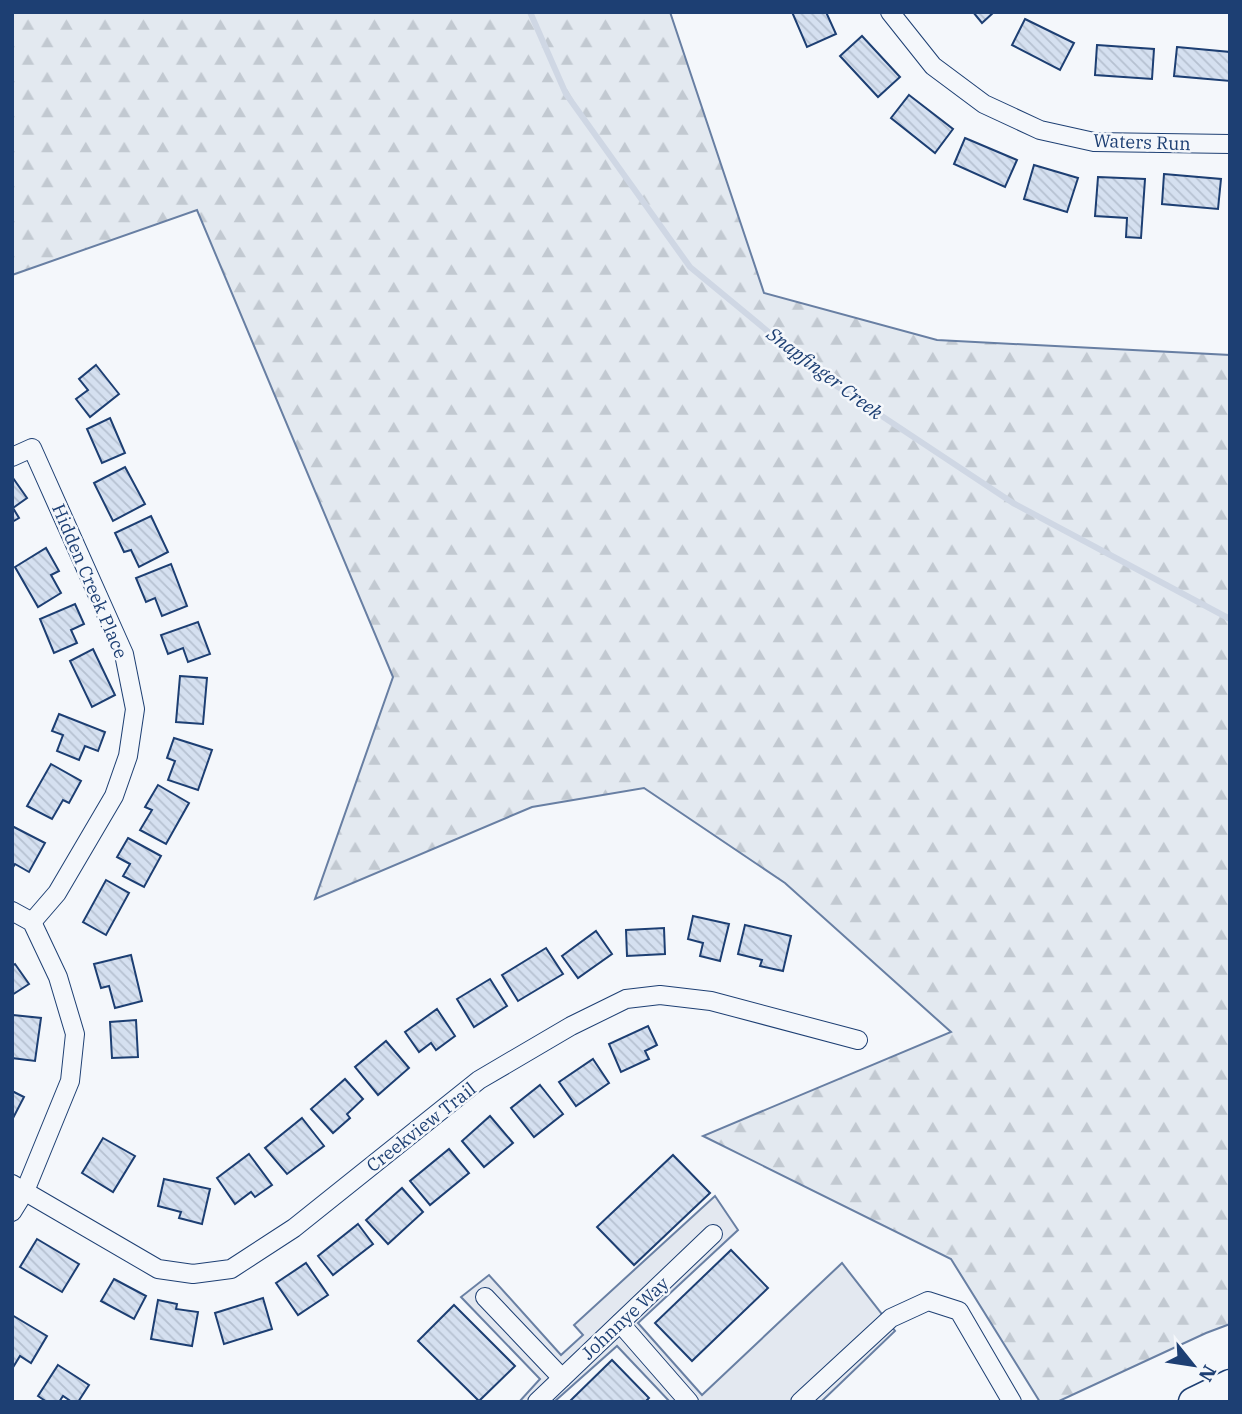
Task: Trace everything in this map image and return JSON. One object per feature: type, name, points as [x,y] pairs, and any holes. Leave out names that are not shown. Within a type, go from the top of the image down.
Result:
[{"type":"main road","points":[[1193,1402],[1230,1384]]},
{"type":"street","name":"Waters Run","points":[[890,12],[933,66],[984,104],[1040,130],[1094,142],[1230,144]]},
{"type":"street","name":"Hidden Creek Place","points":[[12,457],[32,448],[124,654],[135,709],[128,756],[114,796],[57,893],[32,922]]},
{"type":"street","points":[[12,911],[32,922],[58,977],[75,1034],[70,1081],[19,1187],[12,1212]]},
{"type":"street","name":"Creekview Trail","points":[[19,1187],[158,1269],[192,1274],[231,1269],[294,1228],[480,1080],[571,1026],[626,999],[660,995],[711,1001],[858,1040]]},
{"type":"street","name":"Johnnye Way","points":[[537,1402],[713,1234]]},
{"type":"street","points":[[485,1297],[562,1378]]},
{"type":"street","points":[[800,1402],[891,1318],[928,1301],[959,1311],[1012,1402]]},
{"type":"street","points":[[620,1323],[689,1402]]},
{"type":"green space","points":[[12,12],[670,12],[764,293],[937,340],[1230,355],[1230,1324],[1057,1402],[1040,1402],[951,1259],[703,1136],[951,1032],[785,883],[644,788],[532,807],[315,899],[393,677],[197,210],[12,275]]},
{"type":"shaded area","points":[[715,1196],[738,1230],[638,1323],[702,1395],[842,1263],[895,1331],[821,1402],[670,1402],[617,1346],[554,1402],[519,1402],[540,1379],[461,1297],[489,1275],[561,1355],[583,1335],[574,1325]]},
{"type":"building","points":[[792,12],[826,12],[836,34],[807,47]]},
{"type":"building","points":[[973,12],[994,12],[982,23]]},
{"type":"building","points":[[1025,19],[1074,43],[1060,70],[1012,45]]},
{"type":"building","points":[[862,36],[900,77],[878,97],[840,56]]},
{"type":"building","points":[[1097,45],[1154,49],[1152,79],[1095,75]]},
{"type":"building","points":[[1177,47],[1230,52],[1230,81],[1174,76]]},
{"type":"building","points":[[909,95],[953,129],[935,153],[891,118]]},
{"type":"building","points":[[965,138],[1017,160],[1005,187],[954,164]]},
{"type":"building","points":[[1034,165],[1078,178],[1067,212],[1024,199]]},
{"type":"building","points":[[1164,174],[1221,179],[1218,209],[1162,204]]},
{"type":"building","points":[[1098,177],[1145,179],[1141,238],[1126,237],[1127,218],[1095,216]]},
{"type":"building","points":[[96,365],[119,394],[90,417],[76,399],[88,390],[79,379]]},
{"type":"building","points":[[110,418],[125,453],[102,463],[87,429]]},
{"type":"building","points":[[125,467],[145,504],[113,521],[94,483]]},
{"type":"building","points":[[12,479],[27,498],[13,508],[19,518],[12,522]]},
{"type":"building","points":[[151,516],[168,552],[139,567],[131,550],[124,552],[115,533]]},
{"type":"building","points":[[46,548],[59,571],[51,575],[61,593],[38,607],[15,567]]},
{"type":"building","points":[[171,564],[187,606],[162,616],[155,598],[146,602],[136,578]]},
{"type":"building","points":[[75,604],[84,624],[71,630],[77,643],[54,653],[40,619]]},
{"type":"building","points":[[198,622],[210,654],[188,662],[183,648],[168,654],[161,635]]},
{"type":"building","points":[[93,649],[115,695],[92,707],[70,661]]},
{"type":"building","points":[[180,676],[207,678],[203,724],[176,722]]},
{"type":"building","points":[[59,714],[105,732],[98,751],[85,746],[79,760],[57,751],[63,735],[52,731]]},
{"type":"building","points":[[174,738],[212,750],[198,790],[168,780],[175,761],[167,758]]},
{"type":"building","points":[[51,764],[81,781],[69,803],[63,800],[52,819],[27,806]]},
{"type":"building","points":[[158,785],[189,803],[166,844],[140,830],[152,810],[145,807]]},
{"type":"building","points":[[12,826],[45,843],[29,872],[15,864],[12,869]]},
{"type":"building","points":[[128,838],[161,856],[144,887],[123,876],[130,864],[117,857]]},
{"type":"building","points":[[106,880],[129,893],[106,935],[83,922]]},
{"type":"building","points":[[693,916],[729,924],[720,961],[700,956],[703,943],[688,939]]},
{"type":"building","points":[[745,925],[791,936],[783,971],[760,966],[762,960],[738,954]]},
{"type":"building","points":[[664,928],[665,954],[627,956],[626,930]]},
{"type":"building","points":[[596,931],[612,954],[578,978],[562,956]]},
{"type":"building","points":[[546,948],[563,974],[518,1001],[502,975]]},
{"type":"building","points":[[131,955],[142,1001],[115,1008],[109,986],[101,988],[94,964]]},
{"type":"building","points":[[15,964],[29,984],[12,995],[12,966]]},
{"type":"building","points":[[490,979],[507,1006],[474,1027],[457,999]]},
{"type":"building","points":[[437,1009],[455,1036],[436,1050],[431,1043],[419,1052],[405,1032]]},
{"type":"building","points":[[13,1015],[41,1018],[35,1061],[12,1058]]},
{"type":"building","points":[[136,1020],[138,1057],[112,1058],[110,1022]]},
{"type":"building","points":[[648,1026],[657,1045],[645,1051],[649,1059],[621,1072],[609,1044]]},
{"type":"building","points":[[386,1041],[409,1068],[378,1095],[355,1067]]},
{"type":"building","points":[[593,1059],[609,1083],[576,1106],[559,1082]]},
{"type":"building","points":[[345,1079],[363,1099],[347,1114],[350,1118],[333,1133],[311,1109]]},
{"type":"building","points":[[540,1085],[563,1114],[534,1137],[511,1108]]},
{"type":"building","points":[[12,1091],[24,1097],[12,1120]]},
{"type":"building","points":[[490,1116],[513,1143],[484,1167],[462,1141]]},
{"type":"building","points":[[302,1118],[324,1146],[287,1174],[265,1148]]},
{"type":"building","points":[[103,1138],[135,1156],[113,1192],[82,1173]]},
{"type":"building","points":[[449,1149],[469,1173],[430,1205],[410,1181]]},
{"type":"building","points":[[249,1154],[272,1185],[255,1197],[251,1192],[235,1204],[217,1178]]},
{"type":"building","points":[[673,1155],[710,1193],[634,1265],[597,1227]]},
{"type":"building","points":[[164,1179],[210,1189],[202,1224],[179,1218],[181,1212],[158,1206]]},
{"type":"building","points":[[402,1188],[423,1212],[388,1244],[366,1220]]},
{"type":"building","points":[[358,1224],[373,1244],[333,1275],[318,1256]]},
{"type":"building","points":[[37,1239],[79,1264],[62,1292],[20,1267]]},
{"type":"building","points":[[731,1250],[768,1288],[692,1361],[655,1323]]},
{"type":"building","points":[[306,1263],[328,1295],[298,1315],[276,1283]]},
{"type":"building","points":[[114,1279],[146,1296],[134,1319],[101,1301]]},
{"type":"building","points":[[263,1298],[272,1329],[224,1344],[215,1313]]},
{"type":"building","points":[[158,1300],[177,1304],[176,1309],[198,1312],[192,1346],[151,1339]]},
{"type":"building","points":[[454,1305],[515,1366],[479,1401],[418,1341]]},
{"type":"building","points":[[12,1315],[47,1336],[31,1363],[20,1356],[12,1369]]},
{"type":"building","points":[[612,1360],[649,1398],[645,1402],[569,1402]]},
{"type":"building","points":[[58,1365],[89,1385],[78,1402],[72,1402],[63,1396],[59,1402],[47,1402],[38,1396]]},
{"type":"waterway","name":"Snapfinger Creek","points":[[530,12],[566,94],[690,267],[823,377],[1013,503],[1230,619]]}]
